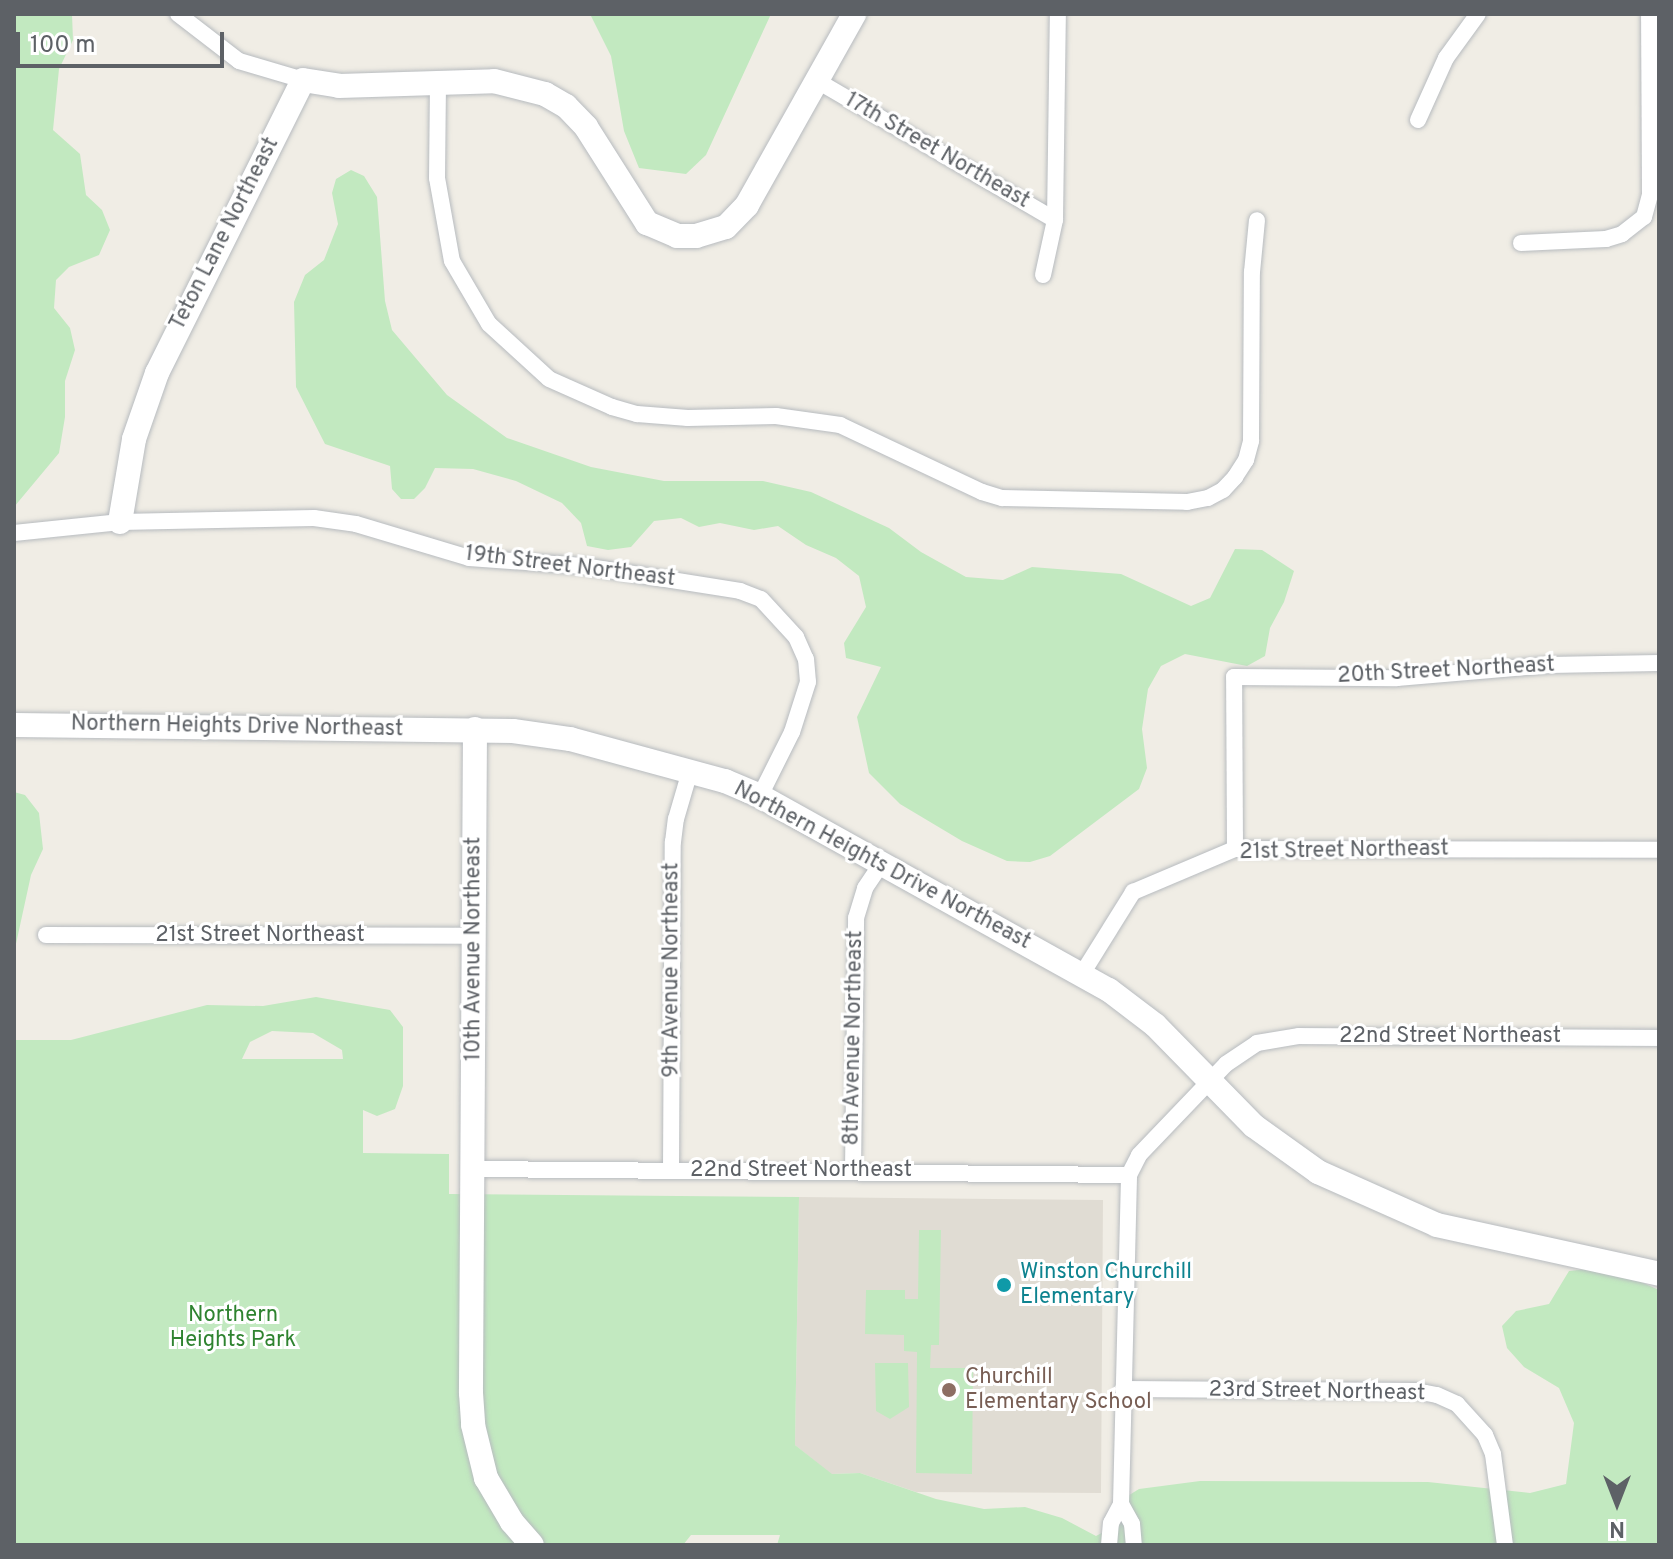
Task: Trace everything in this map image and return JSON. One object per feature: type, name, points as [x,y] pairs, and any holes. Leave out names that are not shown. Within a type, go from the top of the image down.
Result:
[{"type":"street","points":[[178,14],[239,61],[303,80],[339,86],[494,81],[521,86],[566,106],[601,147],[647,223],[677,236],[715,233],[738,218],[819,82],[854,14]]},
{"type":"street","points":[[1043,275],[1055,220],[1058,14]]},
{"type":"street","points":[[1418,120],[1446,58],[1478,14]]},
{"type":"street","points":[[1521,243],[1590,242],[1622,234],[1635,226],[1649,207],[1654,133],[1649,14]]},
{"type":"street","name":"Teton Lane Northeast","points":[[120,522],[130,454],[157,373],[303,80]]},
{"type":"street","name":"17th Street Northeast","points":[[819,82],[1055,220]]},
{"type":"street","points":[[438,83],[437,178],[440,210],[452,261],[489,324],[549,379],[612,407],[637,414],[688,418],[776,416],[840,425],[982,492],[1002,498],[1187,502],[1208,498],[1229,483],[1246,460],[1251,441],[1252,272],[1257,220]]},
{"type":"street","name":"19th Street Northeast","points":[[14,533],[120,522],[314,518],[356,524],[469,558],[583,566],[702,583],[761,599],[796,637],[806,659],[808,682],[792,732],[760,796]]},
{"type":"street","name":"20th Street Northeast","points":[[1235,849],[1234,677],[1397,678],[1549,665],[1659,663]]},
{"type":"street","name":"Northern Heights Drive Northeast","points":[[14,725],[475,729],[570,739],[690,771],[760,796],[1082,974],[1138,1010],[1285,1151],[1344,1185],[1400,1211],[1486,1238],[1659,1274]]},
{"type":"street","name":"10th Avenue Northeast","points":[[475,729],[473,1425],[486,1478],[497,1500],[532,1545]]},
{"type":"street","name":"9th Avenue Northeast","points":[[671,1170],[673,842],[676,819],[690,771]]},
{"type":"street","name":"21st Street Northeast","points":[[1082,974],[1133,892],[1235,849],[1659,850]]},
{"type":"street","name":"8th Avenue Northeast","points":[[853,1171],[856,918],[865,888],[881,864]]},
{"type":"street","name":"21st Street Northeast","points":[[46,935],[474,936]]},
{"type":"street","name":"22nd Street Northeast","points":[[472,1169],[1129,1175],[1139,1155],[1209,1081],[1241,1051],[1257,1043],[1299,1036],[1659,1038]]},
{"type":"street","points":[[1109,1545],[1111,1523],[1121,1504],[1129,1175]]},
{"type":"street","name":"23rd Street Northeast","points":[[1123,1389],[1416,1391],[1437,1395],[1457,1404],[1485,1435],[1493,1454],[1505,1545]]},
{"type":"street","points":[[1121,1504],[1132,1524],[1134,1545]]},
{"type":"shaded area","name":"Churchill Elementary School","points":[[799,1197],[1103,1200],[1101,1493],[916,1492],[860,1473],[831,1474],[795,1445]]},
{"type":"green space","points":[[14,14],[72,14],[73,40],[59,69],[53,130],[80,154],[86,195],[102,210],[110,230],[99,255],[69,267],[56,280],[54,308],[70,328],[75,350],[65,381],[65,417],[59,453],[14,507]]},
{"type":"green space","points":[[590,14],[771,14],[706,155],[686,174],[639,168],[624,131],[611,56]]},
{"type":"green space","points":[[351,170],[364,176],[377,197],[385,301],[392,330],[447,395],[507,438],[591,467],[664,481],[763,481],[811,492],[889,528],[921,552],[966,577],[1003,580],[1032,567],[1121,574],[1191,606],[1210,598],[1235,549],[1262,550],[1294,571],[1284,602],[1270,628],[1265,656],[1247,666],[1185,654],[1161,666],[1148,689],[1142,729],[1147,768],[1139,789],[1050,856],[1030,862],[1007,861],[962,841],[900,804],[869,773],[857,717],[881,667],[846,658],[844,643],[866,607],[859,576],[836,558],[806,545],[778,526],[754,530],[720,523],[699,527],[681,518],[654,521],[631,547],[608,550],[587,546],[581,523],[562,503],[516,481],[473,469],[435,468],[425,488],[414,499],[401,499],[392,489],[390,466],[325,444],[296,387],[294,302],[305,275],[324,260],[338,224],[332,193],[336,179]]},
{"type":"green space","points":[[14,792],[25,795],[39,813],[43,849],[31,875],[14,953]]},
{"type":"green space","name":"Northern Heights Park","points":[[316,997],[390,1010],[403,1027],[403,1086],[395,1109],[377,1116],[363,1110],[363,1153],[449,1154],[449,1194],[799,1197],[795,1445],[832,1474],[860,1473],[936,1499],[984,1509],[1025,1507],[1062,1518],[1096,1536],[1113,1527],[1113,1505],[1139,1489],[1200,1481],[1428,1482],[1530,1493],[1566,1484],[1574,1423],[1559,1388],[1524,1367],[1507,1348],[1502,1326],[1516,1311],[1549,1304],[1569,1271],[1597,1268],[1623,1274],[1659,1290],[1659,1545],[777,1545],[780,1535],[691,1535],[683,1545],[14,1545],[14,1040],[71,1040],[207,1005],[263,1006]],"holes":[[[272,1031],[313,1033],[342,1050],[343,1059],[242,1059],[250,1042]]]},
{"type":"green space","points":[[919,1230],[941,1230],[939,1345],[931,1345],[930,1368],[973,1368],[972,1474],[916,1473],[917,1352],[904,1351],[904,1335],[865,1334],[866,1290],[905,1290],[905,1299],[918,1299]]},
{"type":"green space","points":[[875,1363],[908,1363],[909,1407],[890,1419],[876,1411]]},
{"type":"place","name":"Winston Churchill Elementary","points":[[1004,1285]]},
{"type":"place","name":"Churchill Elementary School","points":[[949,1390]]}]
